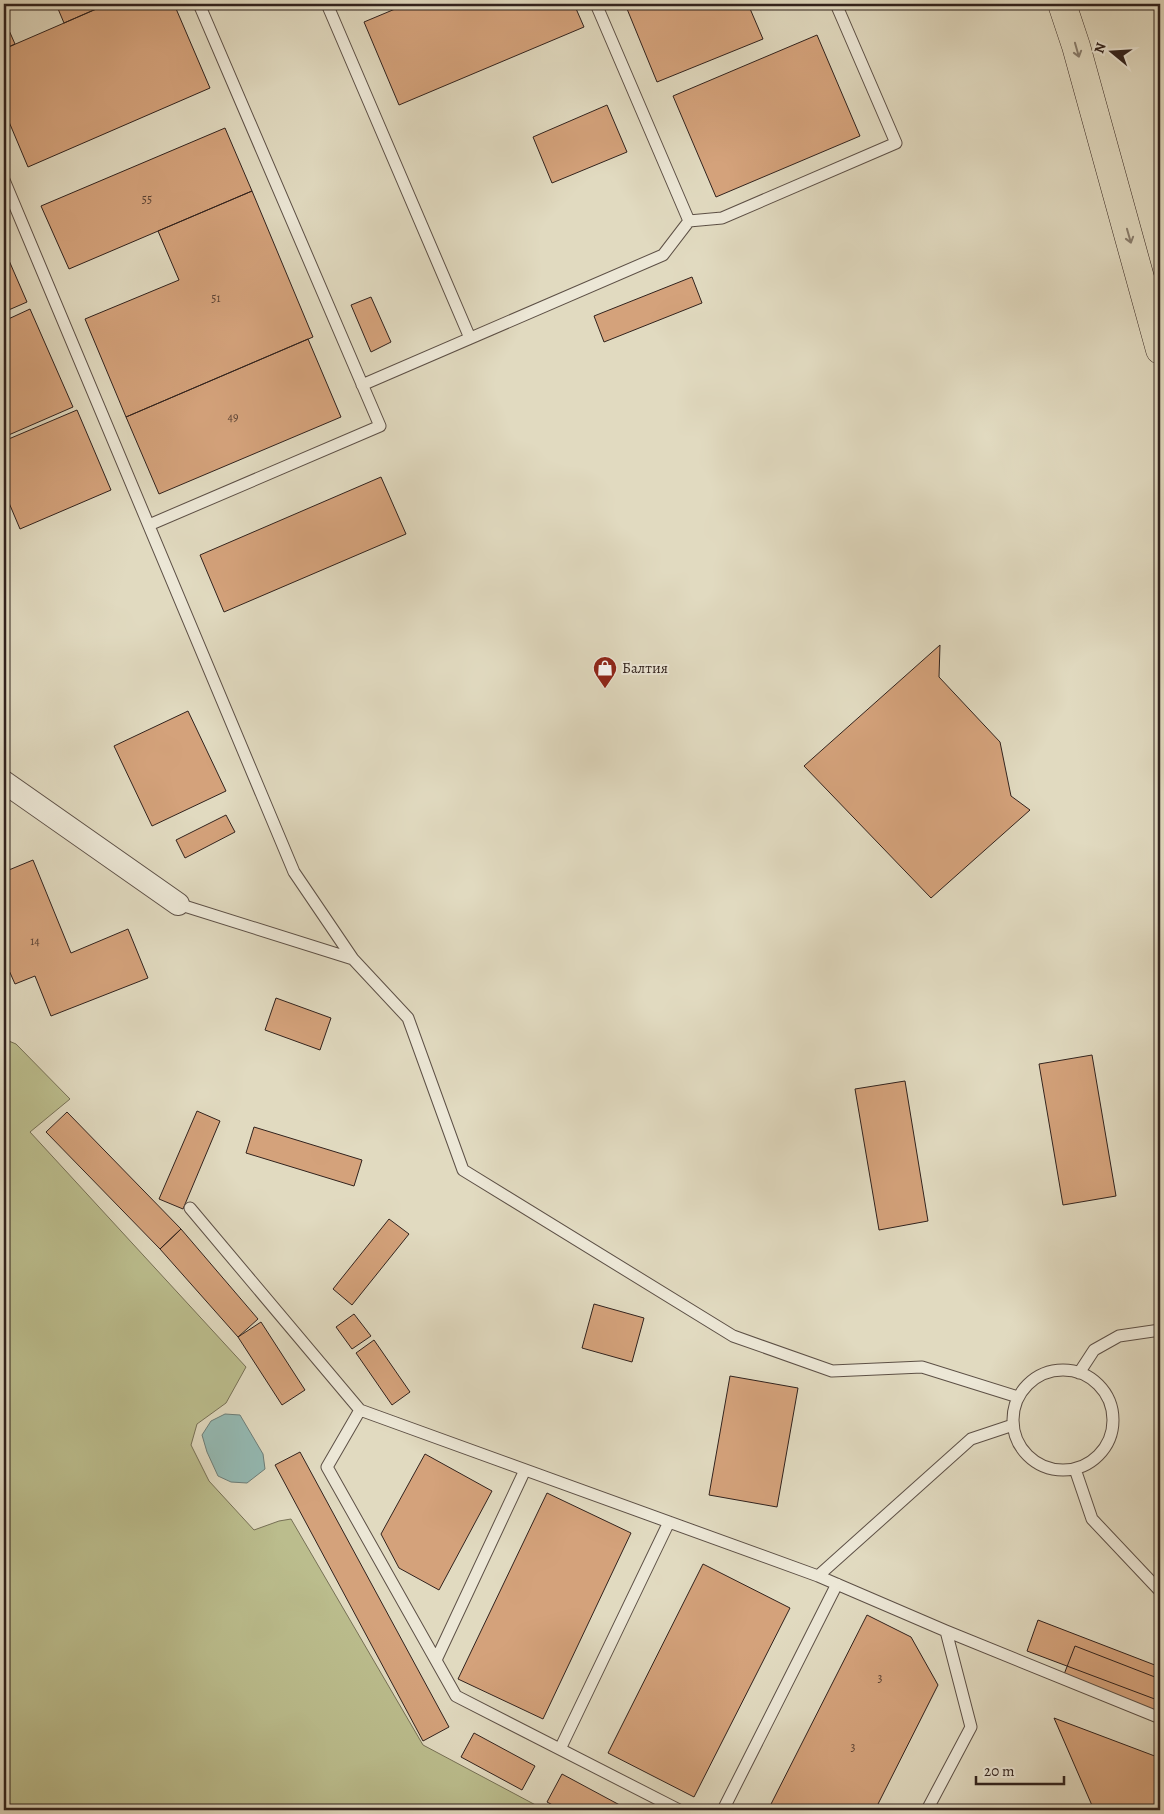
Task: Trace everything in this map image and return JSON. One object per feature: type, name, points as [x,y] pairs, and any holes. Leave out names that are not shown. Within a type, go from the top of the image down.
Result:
[{"type":"highway","points":[[1062,4],[1079,55],[1160,350]]},
{"type":"street","points":[[4,782],[178,904]]},
{"type":"lane","points":[[149,525],[380,426],[200,4]]},
{"type":"lane","points":[[327,4],[470,338]]},
{"type":"lane","points":[[596,4],[690,221]]},
{"type":"lane","points":[[362,384],[663,255],[690,221],[722,218],[896,144],[836,4]]},
{"type":"lane","points":[[4,180],[294,872],[353,959],[408,1018],[463,1170],[733,1336],[832,1371],[922,1367],[1018,1397]]},
{"type":"lane","points":[[178,904],[353,959]]},
{"type":"lane","points":[[190,1208],[360,1410],[818,1576],[946,1631],[1160,1718]]},
{"type":"lane","points":[[1079,1372],[1094,1350],[1118,1336],[1160,1330]]},
{"type":"lane","points":[[1051,1371],[1079,1372],[1092,1379],[1102,1389],[1109,1401],[1113,1415],[1108,1443],[1100,1454],[1088,1463],[1075,1469],[1047,1468],[1034,1461],[1016,1439],[1013,1425],[1018,1397],[1038,1377],[1051,1371]]},
{"type":"lane","points":[[360,1410],[327,1467],[456,1696],[679,1810]]},
{"type":"lane","points":[[818,1576],[971,1439],[1013,1425]]},
{"type":"lane","points":[[1075,1469],[1092,1519],[1160,1590]]},
{"type":"lane","points":[[436,1660],[525,1470]]},
{"type":"lane","points":[[560,1749],[669,1522]]},
{"type":"lane","points":[[722,1810],[837,1584]]},
{"type":"lane","points":[[928,1810],[971,1727],[946,1631]]},
{"type":"green space","points":[[4,1039],[16,1044],[70,1099],[30,1132],[246,1367],[226,1403],[197,1424],[191,1445],[209,1481],[254,1530],[279,1521],[291,1519],[423,1745],[545,1810],[4,1810]]},
{"type":"water","points":[[225,1414],[240,1415],[263,1454],[265,1469],[247,1483],[231,1482],[218,1476],[207,1452],[202,1435],[211,1421]]},
{"type":"building","points":[[56,4],[104,4],[105,5],[64,23]]},
{"type":"building","points":[[108,4],[174,4],[210,88],[28,167],[4,110],[4,49]]},
{"type":"building","points":[[407,4],[574,4],[584,27],[399,105],[364,22]]},
{"type":"building","points":[[625,4],[748,4],[763,39],[657,82]]},
{"type":"building","points":[[4,19],[15,44],[4,49]]},
{"type":"building","points":[[817,35],[860,136],[716,197],[673,96]]},
{"type":"building","points":[[607,105],[627,152],[552,183],[533,137]]},
{"type":"building","points":[[225,128],[252,191],[69,269],[41,206]]},
{"type":"building","points":[[252,191],[313,337],[126,417],[85,319],[179,280],[158,231]]},
{"type":"building","points":[[4,249],[27,302],[4,312]]},
{"type":"building","points":[[692,277],[702,303],[604,342],[594,316]]},
{"type":"building","points":[[371,297],[391,342],[371,352],[351,305]]},
{"type":"building","points":[[30,309],[73,407],[4,437],[4,321]]},
{"type":"building","points":[[308,339],[341,417],[159,494],[126,417]]},
{"type":"building","points":[[77,410],[111,490],[20,529],[4,491],[4,441]]},
{"type":"building","points":[[381,477],[406,534],[224,612],[200,555]]},
{"type":"building","points":[[940,645],[939,677],[1000,742],[1011,796],[1030,810],[931,898],[804,766]]},
{"type":"building","points":[[188,711],[226,791],[152,826],[114,746]]},
{"type":"building","points":[[226,815],[235,832],[185,858],[176,840]]},
{"type":"building","points":[[33,860],[71,953],[128,929],[148,978],[51,1016],[35,976],[15,984],[4,959],[4,872]]},
{"type":"building","points":[[276,998],[331,1018],[320,1050],[265,1030]]},
{"type":"building","points":[[1092,1055],[1116,1196],[1063,1205],[1039,1064]]},
{"type":"building","points":[[905,1081],[928,1221],[879,1230],[855,1089]]},
{"type":"building","points":[[197,1111],[220,1121],[183,1209],[159,1199]]},
{"type":"building","points":[[67,1112],[181,1229],[160,1249],[46,1132]]},
{"type":"building","points":[[254,1127],[362,1160],[354,1186],[246,1153]]},
{"type":"building","points":[[389,1219],[409,1234],[352,1305],[333,1289]]},
{"type":"building","points":[[181,1229],[258,1319],[238,1337],[160,1249]]},
{"type":"building","points":[[594,1304],[644,1318],[632,1362],[582,1348]]},
{"type":"building","points":[[354,1314],[371,1336],[352,1349],[336,1327]]},
{"type":"building","points":[[261,1322],[305,1390],[282,1405],[238,1337]]},
{"type":"building","points":[[374,1340],[410,1392],[392,1405],[356,1353]]},
{"type":"building","points":[[730,1376],[798,1388],[777,1507],[709,1495]]},
{"type":"building","points":[[300,1452],[449,1727],[423,1741],[275,1465]]},
{"type":"building","points":[[425,1454],[492,1491],[439,1590],[399,1568],[381,1534]]},
{"type":"building","points":[[547,1493],[631,1533],[543,1719],[458,1679]]},
{"type":"building","points":[[703,1564],[790,1608],[694,1797],[608,1753]]},
{"type":"building","points":[[867,1615],[911,1637],[938,1685],[875,1810],[768,1810]]},
{"type":"building","points":[[1038,1620],[1160,1667],[1160,1701],[1027,1651]]},
{"type":"building","points":[[1075,1646],[1160,1679],[1160,1714],[1063,1677]]},
{"type":"building","points":[[1054,1718],[1160,1758],[1160,1810],[1094,1810]]},
{"type":"building","points":[[474,1733],[535,1766],[522,1790],[461,1757]]},
{"type":"building","points":[[562,1774],[629,1810],[562,1810],[547,1802]]},
{"type":"place","name":"Балтия","points":[[605,689]]}]
